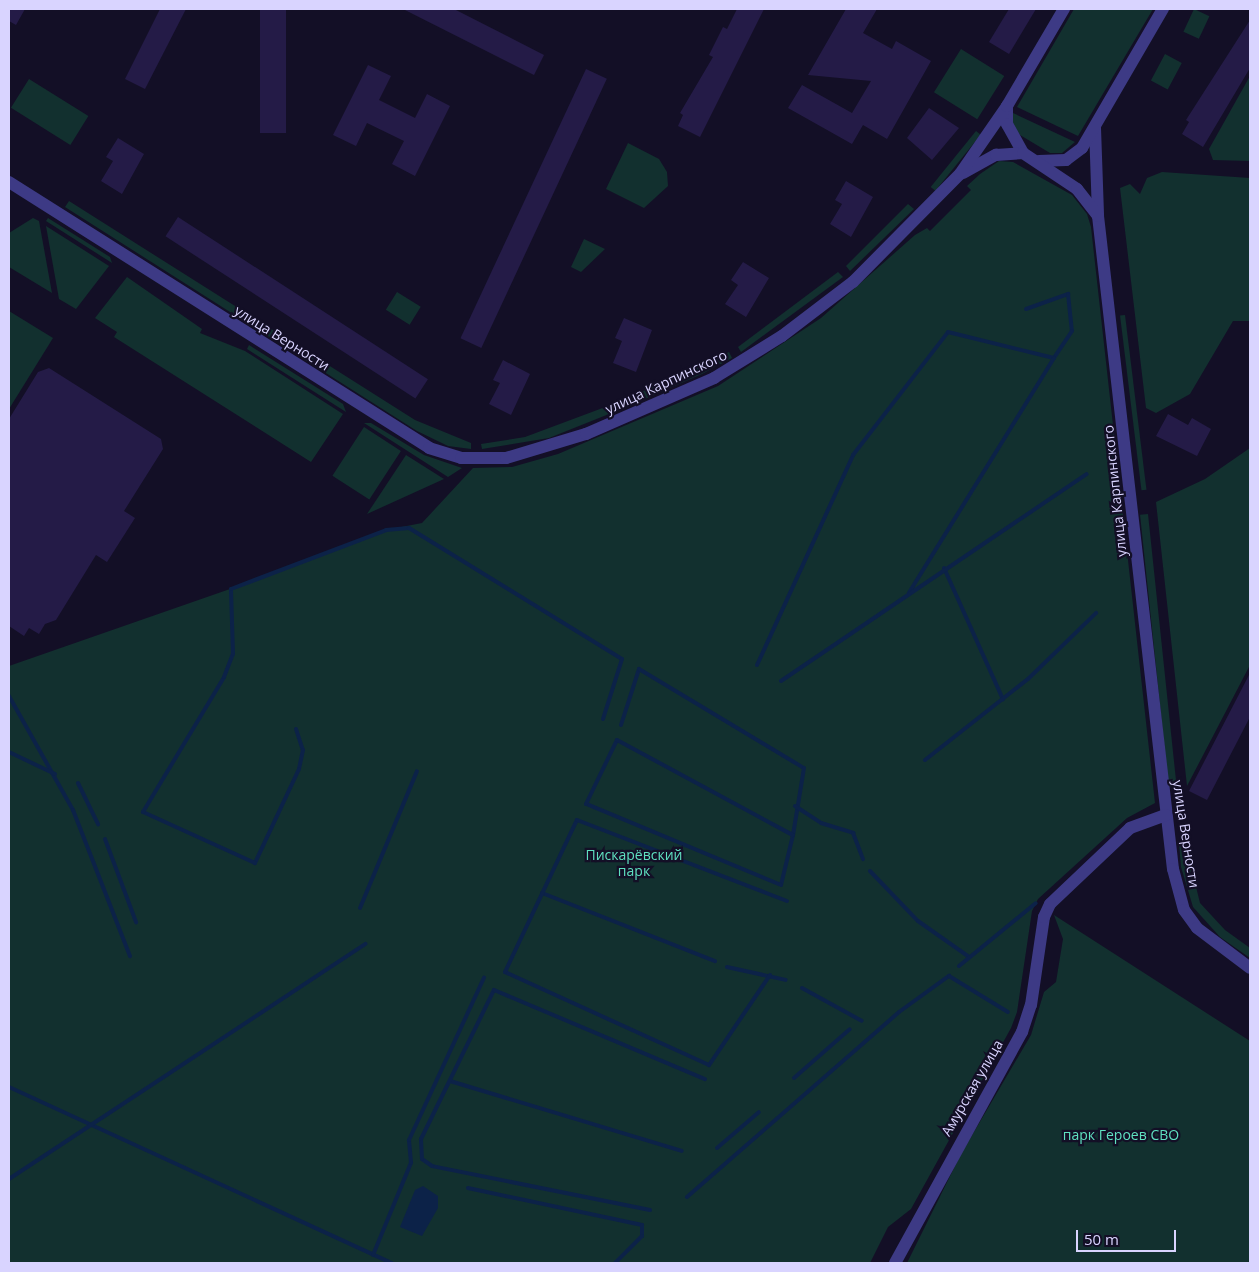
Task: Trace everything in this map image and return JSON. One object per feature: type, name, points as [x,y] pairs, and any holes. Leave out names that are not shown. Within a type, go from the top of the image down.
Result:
[{"type":"street","name":"улица Карпинского","points":[[556,446],[680,395],[743,362],[782,336],[882,256],[960,174],[1007,106],[1064,9]]},
{"type":"street","points":[[1039,161],[1066,160],[1075,154],[1095,128],[1163,9]]},
{"type":"street","points":[[1007,106],[1007,124],[1022,153],[1039,161],[1077,189],[1098,216]]},
{"type":"street","name":"улица Карпинского","points":[[1095,128],[1098,216],[1160,763]]},
{"type":"street","name":"улица Карпинского","points":[[960,174],[996,155],[1022,153]]},
{"type":"street","name":"улица Верности","points":[[9,182],[429,448],[476,459],[506,458],[556,446]]},
{"type":"street","name":"улица Верности","points":[[1160,763],[1172,868],[1184,910],[1213,943],[1250,968]]},
{"type":"street","name":"Амурская улица","points":[[895,1263],[1022,1032],[1031,1005],[1044,917],[1066,884],[1130,828],[1166,814]]},
{"type":"green space","points":[[1074,9],[1153,9],[1078,136],[1017,107]]},
{"type":"green space","points":[[1194,9],[1209,16],[1199,39],[1183,32]]},
{"type":"green space","points":[[961,49],[1004,76],[977,119],[934,92]]},
{"type":"green space","points":[[1165,54],[1182,63],[1168,89],[1151,80]]},
{"type":"green space","points":[[1250,76],[1250,161],[1213,160],[1209,149]]},
{"type":"green space","points":[[29,79],[88,116],[70,145],[11,108]]},
{"type":"green space","points":[[1013,113],[1075,142],[1062,153],[1050,153],[1020,135],[1013,126]]},
{"type":"green space","points":[[976,131],[981,135],[935,191],[931,187]]},
{"type":"green space","points":[[628,143],[659,159],[667,172],[668,186],[644,208],[606,189]]},
{"type":"green space","name":"Пискарёвский парк","points":[[999,161],[1013,162],[1072,195],[1087,214],[1091,227],[1155,803],[1127,818],[1038,899],[1032,911],[1017,1012],[1011,1028],[911,1209],[888,1227],[870,1263],[9,1263],[9,666],[230,589],[386,530],[422,523],[473,468],[512,467],[558,454],[718,386],[821,318],[915,235],[927,228],[930,231],[971,190],[967,186]]},
{"type":"green space","points":[[1162,172],[1250,178],[1250,321],[1233,321],[1190,394],[1156,413],[1146,408],[1120,188],[1130,184],[1140,194],[1147,178]]},
{"type":"green space","points":[[69,201],[415,420],[471,443],[471,449],[448,446],[417,431],[65,207]]},
{"type":"green space","points":[[908,204],[914,209],[850,271],[846,266]]},
{"type":"green space","points":[[33,218],[39,221],[52,293],[9,267],[9,233]]},
{"type":"green space","points":[[48,218],[110,257],[112,263],[46,221]]},
{"type":"green space","points":[[46,226],[109,266],[76,309],[59,299]]},
{"type":"green space","points":[[584,239],[605,249],[581,272],[571,267]]},
{"type":"green space","points":[[838,272],[843,277],[741,352],[738,347]]},
{"type":"green space","points":[[127,277],[202,329],[200,333],[245,351],[343,414],[311,462],[114,337],[117,332],[95,318]]},
{"type":"green space","points":[[397,292],[421,307],[410,325],[386,310]]},
{"type":"green space","points":[[9,311],[53,338],[9,409]]},
{"type":"green space","points":[[1125,315],[1146,490],[1141,490],[1120,316]]},
{"type":"green space","points":[[249,345],[343,404],[346,412],[247,349]]},
{"type":"green space","points":[[729,352],[732,358],[702,374],[629,406],[626,399]]},
{"type":"green space","points":[[616,403],[619,410],[549,438],[482,449],[481,444],[525,437]]},
{"type":"green space","points":[[364,423],[371,423],[424,455],[462,468],[448,477]]},
{"type":"green space","points":[[364,427],[401,451],[369,500],[332,476]]},
{"type":"green space","points":[[1250,448],[1250,665],[1187,786],[1156,502],[1205,479]]},
{"type":"green space","points":[[406,455],[444,479],[367,514]]},
{"type":"green space","points":[[1148,514],[1177,786],[1169,787],[1140,515]]},
{"type":"green space","points":[[1185,842],[1200,903],[1225,930],[1250,948],[1250,958],[1220,937],[1193,907],[1181,867],[1179,843]]},
{"type":"green space","name":"парк Героев СВО","points":[[1054,915],[1250,1041],[1250,1263],[907,1263],[961,1154],[1031,1035],[1044,992],[1056,982],[1063,939]]},
{"type":"water","points":[[423,1186],[438,1196],[438,1208],[422,1236],[400,1227],[415,1190]]},
{"type":"building","points":[[9,9],[25,9],[16,25],[9,21]]},
{"type":"building","points":[[160,9],[186,9],[145,89],[125,79]]},
{"type":"building","points":[[260,9],[286,9],[286,133],[260,133]]},
{"type":"building","points":[[403,9],[454,9],[544,55],[534,75]]},
{"type":"building","points":[[737,9],[764,9],[700,137],[678,126],[683,115],[680,113],[713,57],[709,55],[723,27],[727,29]]},
{"type":"building","points":[[846,9],[877,9],[863,33],[892,49],[896,41],[931,61],[887,139],[863,125],[852,144],[788,108],[802,85],[852,113],[871,81],[808,75]]},
{"type":"building","points":[[1009,9],[1036,9],[1009,54],[989,42]]},
{"type":"building","points":[[1250,20],[1250,68],[1203,147],[1182,134],[1189,122],[1186,120]]},
{"type":"building","points":[[368,65],[391,76],[379,100],[415,118],[427,94],[450,106],[415,176],[392,164],[404,141],[367,123],[356,146],[333,135]]},
{"type":"building","points":[[586,69],[607,79],[481,348],[460,338]]},
{"type":"building","points":[[929,108],[959,128],[932,160],[907,138]]},
{"type":"building","points":[[118,138],[144,154],[122,194],[101,181],[113,161],[106,157]]},
{"type":"building","points":[[846,181],[873,197],[851,237],[830,224],[842,204],[835,200]]},
{"type":"building","points":[[178,217],[428,379],[415,399],[165,236]]},
{"type":"building","points":[[743,262],[769,278],[746,317],[725,304],[738,285],[731,280]]},
{"type":"building","points":[[624,318],[652,330],[636,372],[613,363],[622,341],[615,338]]},
{"type":"building","points":[[503,360],[530,374],[511,415],[489,404],[500,383],[493,380]]},
{"type":"building","points":[[49,368],[161,439],[163,449],[124,511],[135,518],[107,562],[96,555],[56,620],[45,624],[39,634],[29,628],[24,636],[9,626],[9,419],[38,372]]},
{"type":"building","points":[[1168,414],[1188,425],[1192,418],[1211,429],[1197,456],[1156,436]]},
{"type":"building","points":[[1250,673],[1250,717],[1207,800],[1189,791]]},
{"type":"waterway","points":[[1026,309],[1068,294],[1072,331],[1054,358]]},
{"type":"waterway","points":[[757,665],[853,455],[948,332],[1054,358],[909,593]]},
{"type":"waterway","points":[[781,681],[1087,474]]},
{"type":"waterway","points":[[296,729],[303,750],[299,769],[255,863],[143,812],[224,677],[233,654],[231,589],[386,530],[409,528],[622,659],[603,719]]},
{"type":"waterway","points":[[944,568],[1003,699]]},
{"type":"waterway","points":[[925,760],[1028,679],[1096,613]]},
{"type":"waterway","points":[[621,725],[639,669],[804,768],[793,835],[781,885],[586,804],[617,740],[793,835]]},
{"type":"waterway","points":[[9,696],[73,810],[130,956]]},
{"type":"waterway","points":[[9,752],[55,774]]},
{"type":"waterway","points":[[360,908],[417,771]]},
{"type":"waterway","points":[[78,783],[98,824]]},
{"type":"waterway","points":[[795,806],[821,823],[853,833],[863,859]]},
{"type":"waterway","points":[[770,975],[709,1065],[505,972],[577,820],[787,901]]},
{"type":"waterway","points":[[105,839],[136,922]]},
{"type":"waterway","points":[[870,871],[918,921],[969,957]]},
{"type":"waterway","points":[[542,893],[715,961]]},
{"type":"waterway","points":[[959,966],[1036,903]]},
{"type":"waterway","points":[[9,1179],[366,944]]},
{"type":"waterway","points":[[727,967],[786,980]]},
{"type":"waterway","points":[[687,1197],[899,1012],[949,976],[1008,1012]]},
{"type":"waterway","points":[[373,1255],[411,1163],[409,1140],[484,978]]},
{"type":"waterway","points":[[802,988],[862,1021]]},
{"type":"waterway","points":[[650,1210],[432,1166],[422,1159],[421,1139],[494,990],[705,1079]]},
{"type":"waterway","points":[[794,1078],[850,1029]]},
{"type":"waterway","points":[[450,1081],[682,1151]]},
{"type":"waterway","points":[[9,1087],[392,1263]]},
{"type":"waterway","points":[[717,1148],[759,1112]]},
{"type":"waterway","points":[[468,1188],[642,1225],[642,1236],[615,1263]]}]
